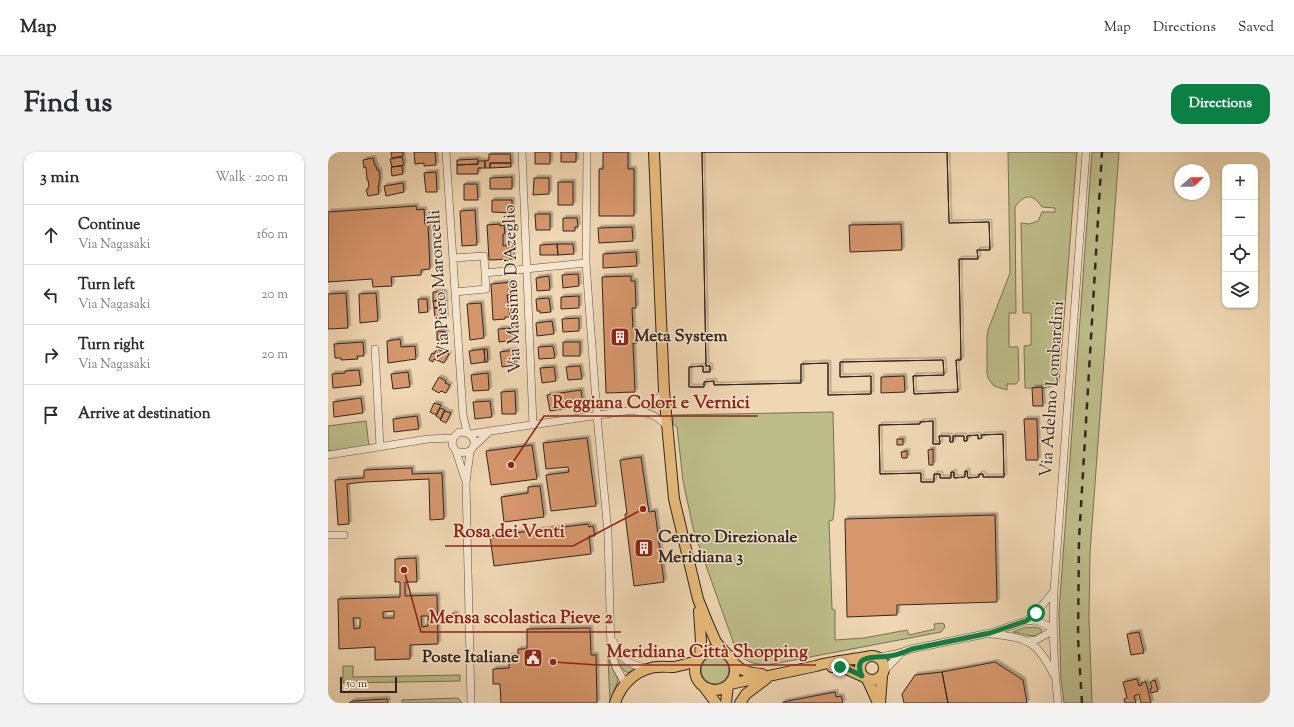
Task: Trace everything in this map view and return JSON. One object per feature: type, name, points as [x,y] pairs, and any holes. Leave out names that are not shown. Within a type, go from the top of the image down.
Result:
[{"type":"main road","points":[[654,152],[664,391],[674,499],[698,599],[716,642],[740,669],[748,673],[772,674]]},
{"type":"main road","points":[[696,678],[695,669],[701,641],[698,599]]},
{"type":"main road","points":[[615,703],[625,683],[636,674],[650,668],[672,667],[698,659],[704,653],[715,649],[726,653]]},
{"type":"main road","points":[[871,657],[861,664],[860,672],[879,703]]},
{"type":"main road","points":[[704,687],[718,690],[729,685],[772,674],[816,666],[828,662],[847,661],[871,657],[883,662],[879,703]]},
{"type":"main road","points":[[726,703],[729,685],[734,676],[735,664]]},
{"type":"main road","points":[[816,666],[844,668],[864,678],[875,680],[883,673]]},
{"type":"main road","points":[[672,667],[696,678],[716,703]]},
{"type":"main road","points":[[740,703],[746,694],[772,674]]},
{"type":"street","name":"Via Piero Maroncelli","points":[[446,152],[463,415],[465,433],[474,440],[471,449]]},
{"type":"street","name":"Via Massimo D'Azeglio","points":[[522,152],[533,424]]},
{"type":"street","points":[[587,152],[586,263],[597,416],[608,533],[611,652],[616,667],[625,683]]},
{"type":"street","name":"Via Adelmo Lombardini","points":[[1058,703],[1052,630],[1086,152]]},
{"type":"street","points":[[453,258],[484,256],[486,289],[455,292]]},
{"type":"street","points":[[485,273],[586,263]]},
{"type":"street","points":[[374,349],[380,447]]},
{"type":"street","points":[[454,445],[465,433],[633,410],[652,405],[658,400],[664,391]]},
{"type":"street","points":[[633,410],[649,413],[658,418],[667,426]]},
{"type":"street","points":[[328,455],[428,439],[454,445],[463,454],[471,449],[490,430]]},
{"type":"street","points":[[454,445],[466,483]]},
{"type":"street","points":[[471,449],[466,483],[471,703]]},
{"type":"street","points":[[328,535],[344,535]]},
{"type":"street","points":[[1026,621],[1036,613],[1054,591]]},
{"type":"street","points":[[871,657],[900,654],[912,649],[990,633],[1026,621],[1036,620],[1052,630],[1036,640],[1027,641]]},
{"type":"street","points":[[990,633],[1018,637],[1027,641],[1042,654],[1055,677]]},
{"type":"street","points":[[611,636],[621,657],[630,664],[650,668]]},
{"type":"street","points":[[883,673],[900,654]]},
{"type":"green space","points":[[1008,152],[1077,152],[1059,382],[1055,385],[1047,387],[1025,388],[1024,346],[1031,345],[1031,313],[1023,313],[1021,223],[1029,224],[1038,221],[1042,212],[1055,212],[1055,208],[1042,207],[1032,197],[1025,198],[1015,207],[1016,313],[1009,313],[1009,347],[1018,347],[1019,380],[1016,384],[1007,384],[1007,390],[994,386],[988,378],[987,373],[988,330],[1010,273]]},
{"type":"green space","points":[[1092,152],[1119,152],[1090,553],[1089,618],[1092,703],[1064,703],[1061,678],[1059,612]]},
{"type":"green space","points":[[833,412],[835,499],[833,520],[829,521],[832,609],[835,610],[835,640],[864,638],[907,630],[909,635],[935,629],[934,624],[942,623],[945,627],[941,632],[768,665],[752,663],[745,659],[735,647],[694,532],[683,481],[677,427],[673,424],[673,415]]},
{"type":"green space","points":[[366,421],[369,447],[328,451],[328,426]]},
{"type":"green space","points":[[1035,627],[1041,629],[1042,632],[1036,636],[1013,632],[1024,628]]},
{"type":"green space","points":[[613,648],[636,669],[628,673],[622,669],[616,659]]},
{"type":"green space","points":[[715,656],[725,660],[729,670],[725,680],[715,684],[705,680],[701,670],[705,660]]},
{"type":"green space","points":[[608,658],[618,680],[610,703]]},
{"type":"green space","points":[[343,666],[353,666],[353,677],[460,675],[460,681],[343,683]]},
{"type":"green space","points":[[457,698],[462,703],[402,703],[402,700]]},
{"type":"building","points":[[391,152],[403,152],[403,156],[392,158]]},
{"type":"building","points":[[414,152],[435,152],[436,165],[424,166],[424,163],[415,164]]},
{"type":"building","points":[[535,152],[550,152],[550,164],[535,164]]},
{"type":"building","points":[[561,152],[576,152],[576,162],[561,162]]},
{"type":"building","points":[[603,152],[628,152],[628,169],[634,169],[634,216],[599,216],[599,169],[603,169]]},
{"type":"building","points":[[702,152],[947,152],[949,223],[989,222],[990,250],[977,250],[978,259],[959,259],[961,360],[956,360],[958,392],[914,394],[913,376],[944,375],[943,360],[840,362],[840,377],[871,376],[871,394],[828,395],[828,363],[801,364],[801,383],[714,385],[714,381],[704,382],[704,387],[689,387],[689,367],[703,366],[703,372],[710,372],[710,366],[706,366]],"holes":[[[901,224],[902,250],[850,252],[849,225]]]},
{"type":"building","points":[[702,152],[947,152],[949,223],[989,222],[990,250],[977,250],[978,259],[959,259],[961,360],[956,360],[958,392],[914,394],[913,376],[944,375],[943,360],[840,362],[840,377],[871,376],[871,394],[828,395],[828,363],[801,364],[801,383],[714,385],[714,381],[704,382],[704,387],[689,387],[689,367],[703,366],[703,372],[710,372],[710,366],[706,366]]},
{"type":"building","points":[[489,154],[510,154],[511,163],[490,163],[490,168],[485,168],[485,161],[489,160]]},
{"type":"building","points":[[402,157],[404,165],[392,167],[390,159]]},
{"type":"building","points":[[373,158],[377,170],[379,170],[379,194],[368,196],[366,190],[369,186],[366,167],[364,168],[363,160]]},
{"type":"building","points":[[478,159],[478,164],[457,165],[457,160]]},
{"type":"building","points":[[478,161],[485,161],[485,168],[478,168],[478,174],[457,174],[457,165],[478,164]]},
{"type":"building","points":[[490,163],[511,163],[511,167],[490,168]]},
{"type":"building","points":[[402,166],[403,174],[392,176],[391,167]]},
{"type":"building","points":[[436,172],[437,192],[426,192],[424,173]]},
{"type":"building","points":[[512,177],[512,189],[490,189],[490,178]]},
{"type":"building","points":[[534,178],[549,178],[549,194],[533,195]]},
{"type":"building","points":[[558,182],[573,182],[573,205],[558,205]]},
{"type":"building","points":[[403,183],[404,192],[386,196],[384,186]]},
{"type":"building","points":[[464,184],[477,184],[478,200],[464,200]]},
{"type":"building","points":[[492,200],[512,200],[512,213],[492,212]]},
{"type":"building","points":[[416,206],[417,210],[424,209],[425,224],[428,224],[430,269],[421,270],[421,275],[391,277],[392,286],[373,287],[372,279],[328,282],[328,212]]},
{"type":"building","points":[[475,210],[477,245],[462,246],[460,211]]},
{"type":"building","points":[[535,214],[550,214],[550,230],[536,230]]},
{"type":"building","points":[[563,218],[577,218],[578,227],[575,227],[575,231],[563,231]]},
{"type":"building","points":[[500,224],[500,226],[504,225],[505,234],[503,234],[503,246],[512,245],[513,259],[489,260],[487,225]]},
{"type":"building","points":[[632,227],[633,241],[599,243],[598,228]]},
{"type":"building","points":[[557,244],[558,255],[540,255],[540,245]]},
{"type":"building","points":[[557,244],[573,244],[574,254],[558,255]]},
{"type":"building","points":[[636,252],[637,266],[603,268],[603,254]]},
{"type":"building","points":[[578,274],[579,286],[563,288],[562,275]]},
{"type":"building","points":[[549,276],[550,290],[537,291],[536,278]]},
{"type":"building","name":"Meta System","points":[[631,276],[631,281],[635,281],[636,308],[632,308],[633,330],[636,330],[637,343],[633,343],[635,392],[606,393],[602,277]]},
{"type":"building","points":[[513,282],[514,294],[507,295],[510,317],[493,320],[491,284]]},
{"type":"building","points":[[433,292],[444,292],[445,300],[433,301]]},
{"type":"building","points":[[346,293],[348,328],[328,329],[328,294]]},
{"type":"building","points":[[376,293],[378,321],[360,323],[359,294]]},
{"type":"building","points":[[579,296],[579,308],[561,309],[561,297]]},
{"type":"building","points":[[549,298],[551,312],[540,313],[540,311],[537,311],[536,299]]},
{"type":"building","points":[[418,299],[427,299],[428,312],[419,313]]},
{"type":"building","points":[[445,300],[445,307],[434,308],[433,301]]},
{"type":"building","points":[[481,303],[484,338],[470,340],[467,304]]},
{"type":"building","points":[[445,307],[446,318],[435,318],[434,308]]},
{"type":"building","points":[[579,318],[579,331],[563,332],[562,319]]},
{"type":"building","points":[[552,321],[554,334],[537,336],[536,323]]},
{"type":"building","points":[[515,328],[515,340],[499,342],[498,329]]},
{"type":"building","points":[[437,331],[446,332],[446,340],[437,340]]},
{"type":"building","points":[[400,339],[401,347],[415,346],[416,359],[388,363],[387,341]]},
{"type":"building","points":[[363,342],[364,356],[357,356],[358,359],[341,360],[341,358],[335,358],[334,344]]},
{"type":"building","points":[[563,342],[580,342],[580,356],[563,356]]},
{"type":"building","points":[[553,346],[555,358],[539,359],[538,347]]},
{"type":"building","points":[[437,349],[449,354],[444,363],[434,359],[433,362],[429,360],[432,353],[434,354]]},
{"type":"building","points":[[484,349],[485,362],[471,364],[469,351]]},
{"type":"building","points":[[484,349],[487,349],[488,362],[485,362]]},
{"type":"building","points":[[514,350],[515,365],[502,367],[500,352]]},
{"type":"building","points":[[580,366],[582,379],[568,380],[566,367]]},
{"type":"building","points":[[554,367],[556,381],[542,383],[540,368]]},
{"type":"building","points":[[359,370],[361,385],[333,388],[332,374]]},
{"type":"building","points":[[408,372],[410,387],[393,389],[391,374]]},
{"type":"building","points":[[488,373],[489,390],[473,391],[471,375]]},
{"type":"building","points":[[904,376],[905,392],[881,393],[881,377]]},
{"type":"building","points":[[439,377],[446,381],[445,383],[450,385],[446,393],[441,391],[439,393],[432,389]]},
{"type":"building","points":[[1042,387],[1043,406],[1033,406],[1032,388]]},
{"type":"building","points":[[581,390],[583,406],[550,411],[547,395]]},
{"type":"building","points":[[515,391],[516,414],[502,414],[501,392]]},
{"type":"building","points":[[361,398],[363,413],[334,417],[333,402]]},
{"type":"building","points":[[490,401],[492,417],[475,419],[473,402]]},
{"type":"building","points":[[434,403],[441,405],[436,415],[430,412]]},
{"type":"building","points":[[440,408],[445,410],[441,419],[436,416]]},
{"type":"building","points":[[444,411],[451,413],[446,423],[440,420]]},
{"type":"building","points":[[417,416],[419,429],[394,432],[393,419]]},
{"type":"building","points":[[1024,419],[1037,419],[1038,460],[1026,460]]},
{"type":"building","points":[[933,421],[933,444],[940,444],[939,436],[950,436],[950,442],[953,442],[953,436],[964,436],[964,441],[967,441],[967,436],[978,435],[978,439],[982,438],[981,435],[1003,434],[1004,477],[983,477],[983,474],[979,474],[979,477],[968,478],[967,471],[965,471],[965,477],[954,478],[954,472],[951,472],[951,478],[940,478],[940,474],[934,474],[934,482],[921,482],[921,473],[880,474],[879,425],[920,424],[920,422]],"holes":[[[897,439],[903,439],[903,445],[897,445]],[[933,449],[933,465],[929,465],[928,450]],[[907,451],[907,458],[902,458],[901,452]]]},
{"type":"building","points":[[933,421],[933,444],[940,444],[939,436],[950,436],[950,442],[953,442],[953,436],[964,436],[964,441],[967,441],[967,436],[978,435],[978,439],[982,438],[981,435],[1003,434],[1004,477],[983,477],[983,474],[979,474],[979,477],[968,478],[967,471],[965,471],[965,477],[954,478],[954,472],[951,472],[951,478],[940,478],[940,474],[934,474],[934,482],[921,482],[921,473],[880,474],[879,425],[920,424],[920,422]]},
{"type":"building","points":[[587,438],[596,506],[551,511],[546,475],[569,472],[568,467],[546,469],[543,443]]},
{"type":"building","points":[[532,445],[537,479],[491,485],[486,451]]},
{"type":"building","name":"Centro Direzionale Meridiana 3","points":[[641,457],[649,512],[655,511],[664,582],[634,586],[620,460]]},
{"type":"building","points":[[412,468],[412,474],[442,473],[444,519],[430,520],[429,479],[364,482],[347,484],[349,524],[338,525],[335,480],[364,478],[364,470]]},
{"type":"building","points":[[540,486],[544,517],[504,522],[501,497],[528,493],[528,487]]},
{"type":"building","points":[[995,515],[997,602],[897,605],[897,615],[847,617],[845,519]]},
{"type":"building","points":[[588,524],[589,527],[593,526],[595,536],[589,536],[591,554],[494,566],[490,536]]},
{"type":"building","points":[[416,558],[417,582],[405,582],[405,596],[437,595],[438,644],[410,645],[410,659],[375,660],[375,647],[339,649],[338,599],[400,597],[400,582],[395,582],[395,559]],"holes":[[[394,611],[394,618],[383,618],[383,612]],[[421,616],[428,616],[428,626],[422,627]],[[353,618],[360,618],[360,628],[354,629]]]},
{"type":"building","points":[[451,614],[456,614],[457,623],[451,623]]},
{"type":"building","points":[[590,628],[591,655],[596,655],[597,703],[501,703],[500,684],[493,684],[493,669],[509,668],[509,656],[518,656],[518,649],[527,649],[527,629]]},
{"type":"building","points":[[1139,632],[1144,653],[1131,655],[1127,634]]},
{"type":"building","points":[[995,662],[1023,680],[1027,703],[948,703],[942,672]]},
{"type":"building","points":[[942,672],[948,703],[904,703],[902,694],[915,675]]},
{"type":"building","points":[[1137,679],[1139,686],[1142,685],[1141,683],[1146,682],[1151,703],[1141,703],[1139,694],[1134,696],[1136,703],[1125,703],[1124,699],[1127,698],[1123,682]]},
{"type":"building","points":[[1155,680],[1158,691],[1151,693],[1150,689],[1152,688],[1150,682]]},
{"type":"building","points":[[835,692],[836,697],[841,696],[843,703],[783,703],[783,702]]},
{"type":"building","points":[[387,699],[388,703],[349,703],[353,701]]},
{"type":"railway","points":[[1082,703],[1078,638],[1079,540],[1102,152]]},
{"type":"place","name":"Meta System","points":[[620,337]]},
{"type":"place","name":"Reggiana Colori e Vernici","points":[[511,465]]},
{"type":"place","name":"Rosa dei Venti","points":[[643,509]]},
{"type":"place","name":"Centro Direzionale Meridiana 3","points":[[644,548]]},
{"type":"place","name":"Mensa scolastica Pieve 2","points":[[404,570]]},
{"type":"place","name":"Poste Italiane","points":[[533,658]]},
{"type":"place","name":"Meridiana Città Shopping","points":[[553,662]]},
{"type":"route","points":[[840,667],[862,676],[860,668],[866,657],[890,656],[951,640],[990,633],[1026,621],[1036,613]]}]
